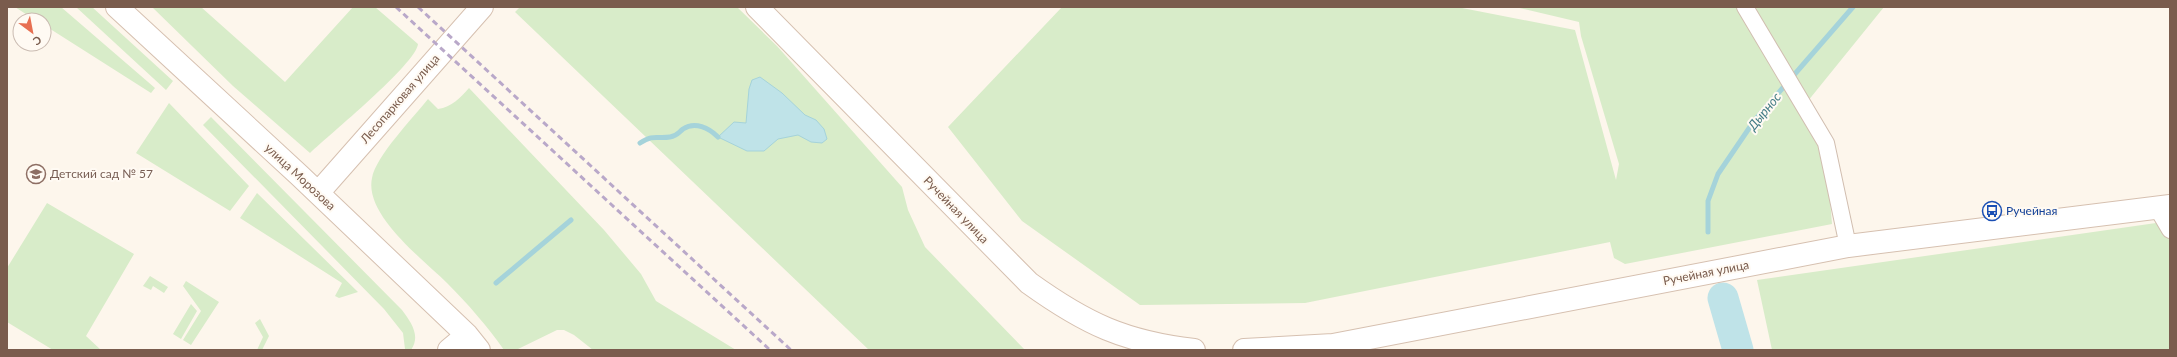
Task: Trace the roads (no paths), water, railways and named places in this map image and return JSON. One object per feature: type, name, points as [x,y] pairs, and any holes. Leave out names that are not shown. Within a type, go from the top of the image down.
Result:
[{"type":"street","name":"улица Морозова","points":[[117,7],[318,193],[473,343]]},
{"type":"street","name":"Лесопарковая улица","points":[[318,193],[482,7]]},
{"type":"street","name":"Ручейная улица","points":[[757,7],[1029,283],[1063,308],[1100,328],[1139,341],[1166,347],[1194,350]]},
{"type":"street","points":[[1745,7],[1826,143],[1848,246]]},
{"type":"street","name":"Ручейная улица","points":[[1244,350],[1333,345],[1848,246],[2164,207]]},
{"type":"street","points":[[2164,207],[2170,230]]},
{"type":"street","points":[[449,350],[473,343]]},
{"type":"water","points":[[760,77],[782,93],[805,115],[816,120],[824,129],[827,139],[822,143],[811,142],[798,135],[778,139],[764,151],[747,151],[718,137],[734,122],[746,123],[749,89],[752,80]]},
{"type":"waterway","name":"Дырнос","points":[[1708,232],[1708,201],[1718,174],[1754,121],[1853,7]]},
{"type":"waterway","points":[[640,143],[652,138],[672,137],[683,129],[692,126],[706,128],[718,137]]},
{"type":"waterway","points":[[496,283],[571,220]]},
{"type":"waterway","name":"Дырнос","points":[[1723,298],[1738,350]]},
{"type":"railway","points":[[396,7],[770,350]]},
{"type":"railway","points":[[418,7],[791,350]]},
{"type":"place","name":"Детский сад № 57","points":[[36,174]]},
{"type":"place","name":"Ручейная","points":[[1992,211]]}]
